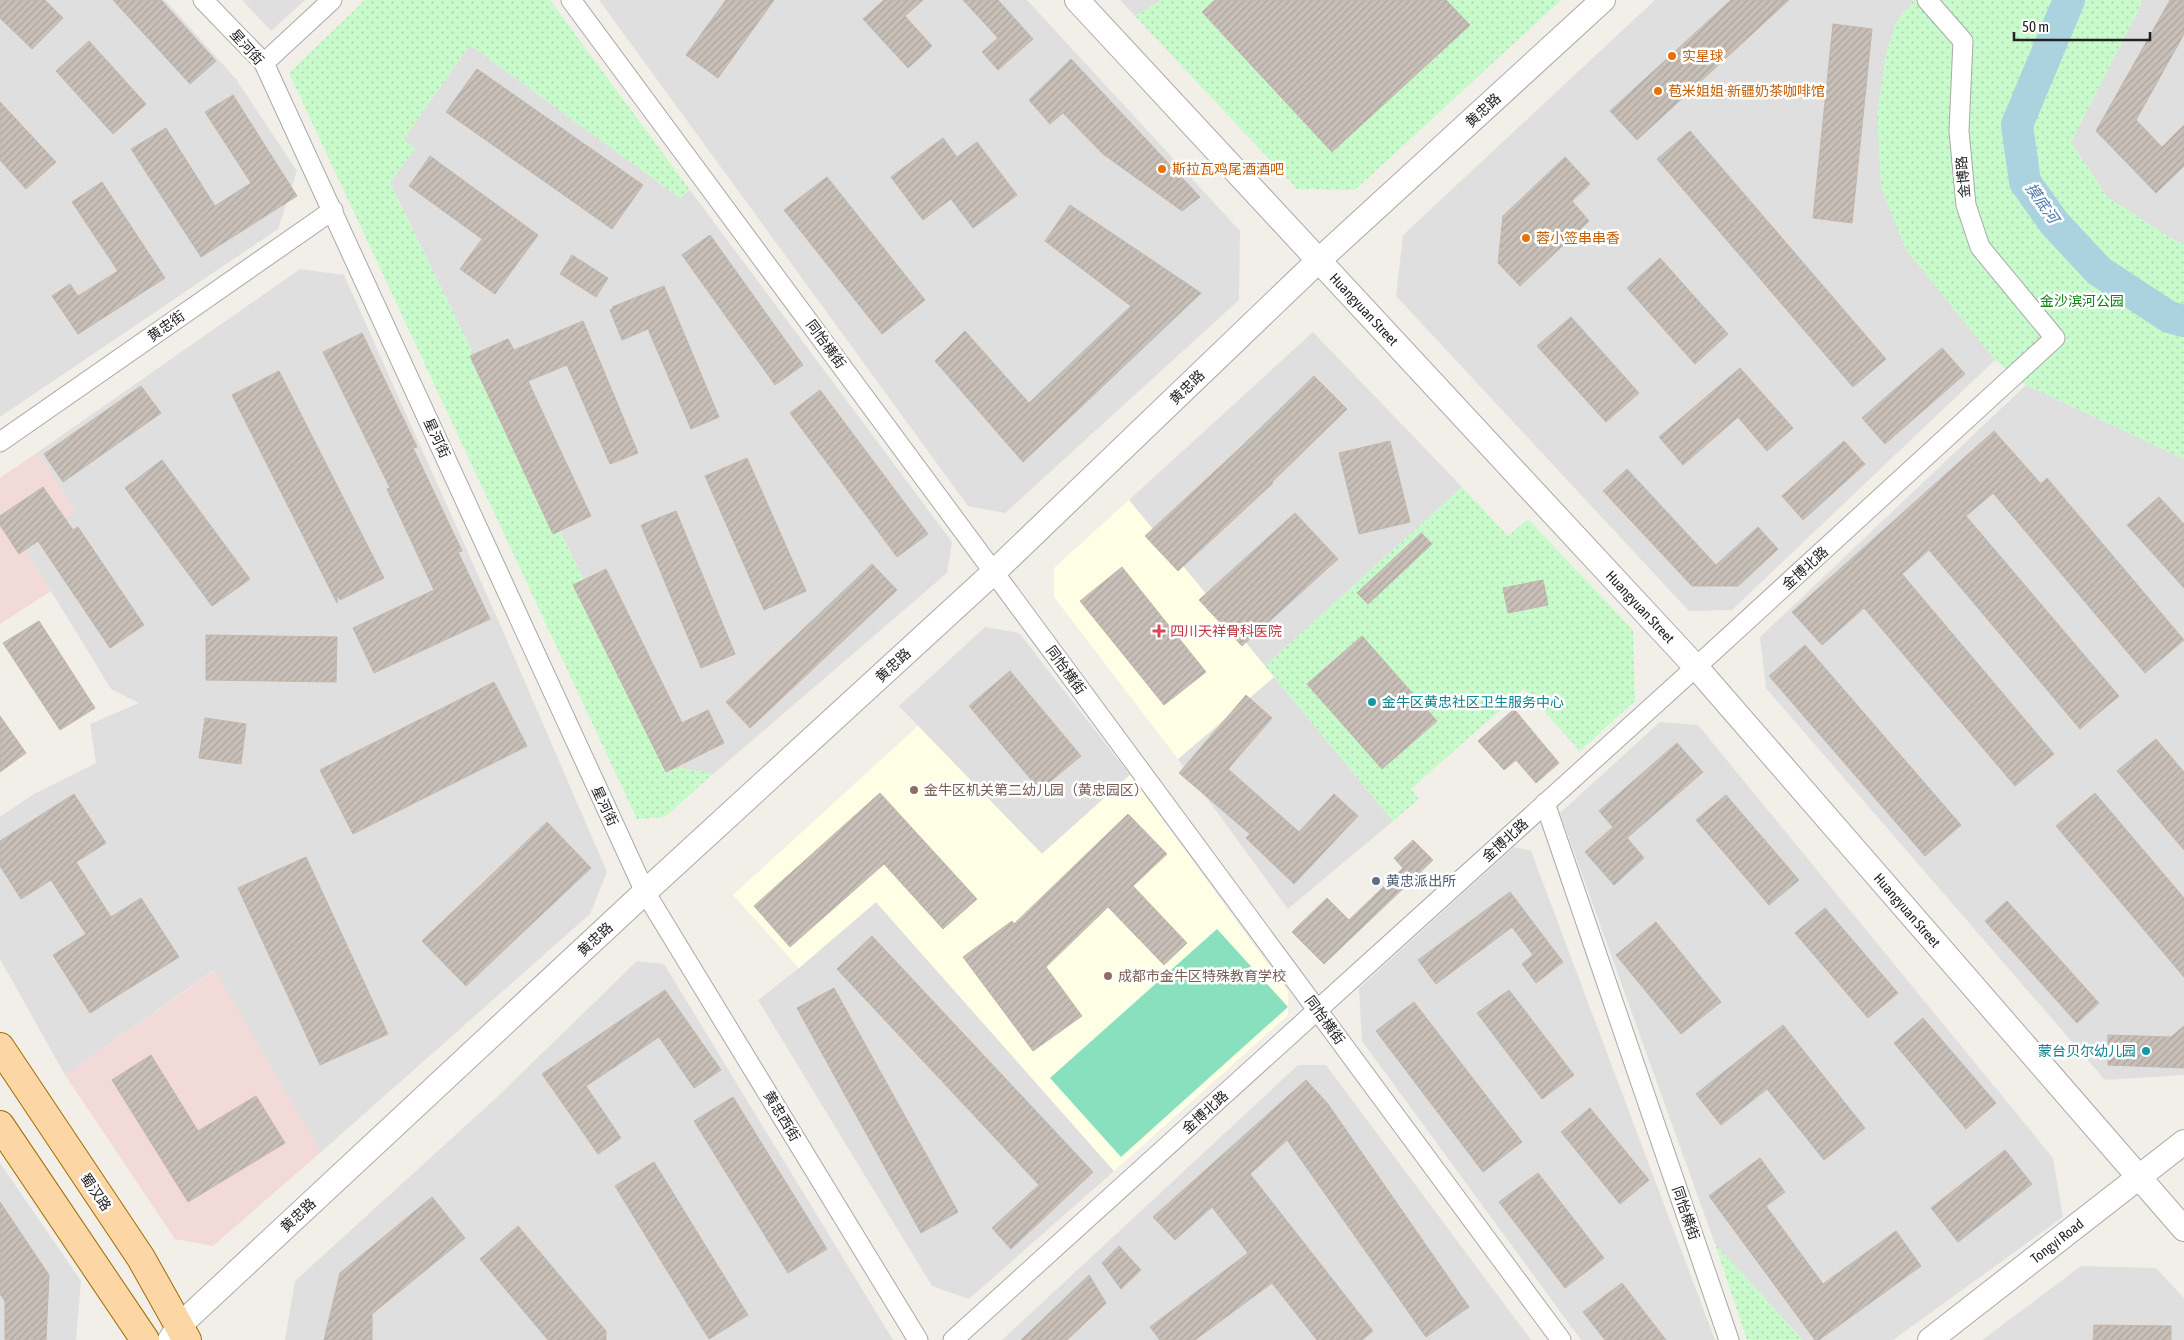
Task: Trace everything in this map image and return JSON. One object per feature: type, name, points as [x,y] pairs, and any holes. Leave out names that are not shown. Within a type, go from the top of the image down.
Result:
[{"type":"main road","name":"蜀汉路","points":[[0,1047],[141,1258],[178,1335]]},
{"type":"main road","points":[[0,1125],[145,1340]]},
{"type":"street","name":"星河街","points":[[203,0],[264,63],[645,892]]},
{"type":"street","points":[[264,63],[332,0]]},
{"type":"street","name":"同怡横街","points":[[571,0],[1561,1340]]},
{"type":"street","name":"Huangyuan Street","points":[[1077,0],[1696,667],[2184,1229]]},
{"type":"street","name":"黄忠路","points":[[178,1335],[645,892],[994,572],[1318,261],[1603,0]]},
{"type":"street","name":"金博路","points":[[1927,0],[1964,41],[1959,131],[1966,205],[1980,247],[2055,338]]},
{"type":"street","name":"黄忠街","points":[[0,442],[332,210]]},
{"type":"street","name":"金博北路","points":[[953,1340],[1696,667],[2055,338]]},
{"type":"street","name":"同怡横街","points":[[1545,803],[1729,1340]]},
{"type":"street","name":"黄忠西街","points":[[645,892],[918,1340]]},
{"type":"street","name":"Tongyi Road","points":[[1930,1340],[2139,1179],[2184,1142]]},
{"type":"shaded area","points":[[0,0],[165,0],[236,79],[297,171],[278,229],[0,417]]},
{"type":"shaded area","points":[[242,0],[305,0],[271,31]]},
{"type":"shaded area","points":[[599,0],[1027,0],[1240,231],[1239,300],[1005,513],[968,506]]},
{"type":"shaded area","points":[[1120,0],[1161,0],[1135,16]]},
{"type":"shaded area","points":[[1655,0],[1914,0],[1896,23],[1887,50],[1877,115],[1905,248],[1995,360],[1732,610],[1689,611],[1396,296],[1403,235]]},
{"type":"shaded area","points":[[2141,0],[2184,0],[2184,243],[2174,240],[2107,197],[2071,142],[2141,5]]},
{"type":"shaded area","points":[[470,45],[680,198],[690,190],[952,542],[947,573],[713,774],[675,767],[390,183],[415,149],[403,140]]},
{"type":"shaded area","points":[[300,269],[344,275],[499,622],[607,872],[590,914],[321,1152],[214,970],[65,1075],[0,959],[0,817],[34,794],[96,763],[90,724],[139,703],[111,689],[21,542],[76,512],[38,452]]},
{"type":"shaded area","points":[[1313,332],[1462,487],[1265,666],[1129,500]]},
{"type":"shaded area","points":[[2026,385],[2184,459],[2184,1075],[2105,1080],[1766,688],[1760,637]]},
{"type":"shaded area","points":[[38,452],[76,512],[21,542],[51,591],[0,624],[0,478]]},
{"type":"shaded area","name":"四川天祥骨科医院","points":[[1129,500],[1274,677],[1178,759],[1054,597],[1054,568]]},
{"type":"shaded area","points":[[985,627],[1019,633],[1130,775],[1042,854],[899,706]]},
{"type":"shaded area","points":[[1274,677],[1393,821],[1288,909],[1178,759]]},
{"type":"shaded area","points":[[1660,722],[1698,725],[2053,1158],[2063,1217],[1893,1340],[1803,1340],[1715,1244],[1560,813]]},
{"type":"shaded area","name":"成都市金牛区特殊教育学校","points":[[918,726],[1042,854],[1130,775],[1288,992],[1288,1015],[1114,1171],[876,902],[799,968],[733,895]]},
{"type":"shaded area","points":[[1514,847],[1531,851],[1715,1340],[1581,1340],[1362,1041],[1359,988]]},
{"type":"shaded area","points":[[875,901],[1114,1171],[969,1299],[932,1286],[758,1000],[799,968]]},
{"type":"shaded area","points":[[637,961],[664,964],[893,1340],[285,1340],[295,1281],[495,1099]]},
{"type":"shaded area","points":[[215,970],[321,1152],[213,1246],[175,1239],[65,1075]]},
{"type":"shaded area","points":[[1298,1065],[1326,1065],[1531,1340],[1002,1340]]},
{"type":"shaded area","points":[[0,1163],[81,1281],[76,1340],[0,1340]]},
{"type":"shaded area","points":[[2081,1266],[2156,1268],[2184,1298],[2184,1340],[1982,1340]]},
{"type":"green space","points":[[365,0],[550,0],[690,190],[680,198],[470,45],[404,139],[415,149],[390,183],[675,767],[713,774],[665,817],[637,819],[289,73]]},
{"type":"green space","points":[[1161,0],[1561,0],[1355,190],[1297,189],[1135,16]]},
{"type":"green space","name":"金沙滨河公园","points":[[1914,0],[2141,0],[2141,5],[2071,142],[2107,197],[2174,240],[2184,243],[2184,459],[2026,385],[1995,360],[1905,248],[1881,187],[1877,115],[1887,50],[1896,23]]},
{"type":"green space","points":[[1462,487],[1508,536],[1528,519],[1633,630],[1635,701],[1580,751],[1524,689],[1411,789],[1419,799],[1393,821],[1265,666]]},
{"type":"green space","points":[[1217,929],[1288,1007],[1121,1157],[1050,1078]]},
{"type":"green space","points":[[1715,1244],[1803,1340],[1747,1340]]},
{"type":"building","points":[[0,0],[45,0],[63,18],[32,49],[0,18]]},
{"type":"building","points":[[113,0],[161,0],[216,61],[190,84]]},
{"type":"building","points":[[726,0],[774,0],[718,78],[686,55]]},
{"type":"building","points":[[884,0],[923,0],[905,16],[932,46],[908,68],[863,19]]},
{"type":"building","points":[[963,0],[998,0],[1033,39],[998,70],[982,52],[998,38]]},
{"type":"building","points":[[1215,0],[1446,0],[1470,25],[1332,152],[1202,12]]},
{"type":"building","points":[[1731,0],[1789,0],[1637,140],[1610,111]]},
{"type":"building","points":[[2170,0],[2184,0],[2184,34],[2136,120],[2162,147],[2184,125],[2184,166],[2156,193],[2096,131]]},
{"type":"building","points":[[1833,24],[1872,29],[1852,223],[1813,218]]},
{"type":"building","points":[[89,41],[146,104],[113,134],[56,71]]},
{"type":"building","points":[[1071,59],[1200,197],[1182,211],[1103,154],[1063,113],[1050,124],[1029,100]]},
{"type":"building","points":[[477,69],[643,185],[612,229],[446,112]]},
{"type":"building","points":[[233,95],[297,196],[201,257],[131,149],[166,128],[215,206],[251,183],[205,112]]},
{"type":"building","points":[[0,102],[56,162],[26,189],[0,160]]},
{"type":"building","points":[[1690,131],[1886,359],[1853,387],[1657,159]]},
{"type":"building","points":[[943,138],[957,157],[977,142],[1017,195],[973,228],[951,199],[923,220],[891,177]]},
{"type":"building","points":[[430,156],[538,235],[495,294],[460,269],[482,239],[409,186]]},
{"type":"building","points":[[1565,157],[1590,184],[1572,201],[1589,221],[1520,286],[1498,263],[1503,216]]},
{"type":"building","points":[[827,177],[925,300],[882,334],[784,210]]},
{"type":"building","points":[[102,182],[165,278],[78,334],[52,296],[70,284],[78,296],[118,271],[72,202]]},
{"type":"building","points":[[1070,205],[1201,293],[1023,462],[935,361],[965,331],[1029,403],[1131,306],[1045,241]]},
{"type":"building","points":[[710,235],[803,365],[775,385],[682,255]]},
{"type":"building","points":[[572,255],[608,278],[596,297],[560,274]]},
{"type":"building","points":[[1660,258],[1728,334],[1695,364],[1627,288]]},
{"type":"building","points":[[664,286],[719,417],[691,429],[648,329],[622,340],[610,310],[614,308],[612,307]]},
{"type":"building","points":[[1571,317],[1639,393],[1606,422],[1537,346]]},
{"type":"building","points":[[583,321],[638,453],[610,464],[567,365],[528,381],[591,516],[553,534],[470,356],[508,339],[514,350]]},
{"type":"building","points":[[362,333],[417,447],[413,448],[462,551],[458,552],[490,619],[374,673],[353,628],[434,590],[387,489],[390,488],[323,352]]},
{"type":"building","points":[[1942,348],[1965,374],[1885,444],[1862,418]]},
{"type":"building","points":[[1740,368],[1793,428],[1767,451],[1738,417],[1683,465],[1659,437]]},
{"type":"building","points":[[279,371],[384,578],[340,600],[337,595],[337,603],[232,395]]},
{"type":"building","points":[[1314,376],[1347,409],[1273,483],[1178,571],[1145,536]]},
{"type":"building","points":[[141,386],[161,413],[63,482],[44,454]]},
{"type":"building","points":[[820,390],[928,534],[897,557],[790,413]]},
{"type":"building","points":[[1994,431],[2041,484],[2047,478],[2184,640],[2145,673],[1993,493],[1966,516],[2119,696],[2080,729],[1929,550],[1902,574],[2054,754],[2015,786],[1864,608],[1822,645],[1792,612]]},
{"type":"building","points":[[1390,441],[1410,522],[1359,534],[1339,453]]},
{"type":"building","points":[[1844,441],[1865,464],[1803,520],[1782,496]]},
{"type":"building","points":[[747,458],[806,591],[764,610],[705,476]]},
{"type":"building","points":[[162,460],[250,579],[212,606],[125,488]]},
{"type":"building","points":[[1627,469],[1716,565],[1758,527],[1778,549],[1738,586],[1692,586],[1603,491]]},
{"type":"building","points":[[43,487],[73,530],[78,527],[144,625],[110,648],[38,541],[19,554],[0,525],[0,516]]},
{"type":"building","points":[[2159,497],[2184,524],[2184,588],[2127,525]]},
{"type":"building","points":[[676,511],[735,654],[701,668],[641,525]]},
{"type":"building","points":[[1295,513],[1338,559],[1242,646],[1199,600]]},
{"type":"building","points":[[1421,533],[1432,544],[1368,604],[1357,593]]},
{"type":"building","points":[[872,564],[897,590],[750,728],[726,702]]},
{"type":"building","points":[[1122,567],[1206,672],[1164,705],[1080,601]]},
{"type":"building","points":[[606,569],[682,723],[708,710],[724,743],[666,772],[573,585]]},
{"type":"building","points":[[1543,580],[1548,605],[1508,613],[1503,588]]},
{"type":"building","points":[[39,621],[95,708],[60,730],[3,643]]},
{"type":"building","points":[[206,635],[337,637],[336,682],[206,680]]},
{"type":"building","name":"金牛区黄忠社区卫生服务中心","points":[[1362,636],[1437,721],[1382,769],[1307,684]]},
{"type":"building","points":[[1805,645],[1961,825],[1925,856],[1769,676]]},
{"type":"building","points":[[1010,671],[1081,756],[1040,790],[969,706]]},
{"type":"building","points":[[494,682],[527,746],[353,834],[320,770]]},
{"type":"building","points":[[1246,695],[1272,718],[1228,769],[1299,832],[1334,794],[1358,816],[1294,884],[1246,838],[1250,834],[1179,773]]},
{"type":"building","points":[[1514,709],[1559,763],[1536,783],[1516,760],[1504,770],[1478,741]]},
{"type":"building","points":[[0,716],[26,753],[0,772]]},
{"type":"building","points":[[205,718],[246,724],[241,764],[199,758]]},
{"type":"building","points":[[2156,739],[2184,772],[2184,850],[2117,771]]},
{"type":"building","points":[[1677,743],[1703,772],[1627,838],[1644,858],[1614,885],[1585,852],[1613,827],[1599,811]]},
{"type":"building","points":[[880,793],[977,899],[943,929],[884,864],[790,947],[754,906]]},
{"type":"building","points":[[2095,793],[2184,898],[2184,977],[2056,826]]},
{"type":"building","points":[[74,794],[106,843],[76,862],[111,917],[141,898],[179,957],[90,1013],[53,955],[86,934],[51,880],[21,899],[0,866],[0,841]]},
{"type":"building","points":[[1726,795],[1799,880],[1769,905],[1696,820]]},
{"type":"building","points":[[1128,814],[1167,854],[1133,886],[1187,943],[1164,965],[1108,907],[1046,967],[1082,1016],[1033,1051],[963,957],[1012,921],[1014,924]]},
{"type":"building","points":[[547,822],[591,868],[466,986],[422,941]]},
{"type":"building","points":[[1413,840],[1433,860],[1324,964],[1292,932],[1327,898],[1349,920],[1403,868],[1394,858]]},
{"type":"building","points":[[306,857],[388,1034],[320,1065],[238,888]]},
{"type":"building","points":[[1510,892],[1563,962],[1536,983],[1522,964],[1533,955],[1512,927],[1436,984],[1418,960]]},
{"type":"building","points":[[2007,901],[2099,1003],[2077,1023],[1985,921]]},
{"type":"building","points":[[1825,908],[1898,993],[1868,1018],[1795,933]]},
{"type":"building","points":[[1656,922],[1721,1002],[1681,1034],[1616,955]]},
{"type":"building","points":[[872,936],[1093,1172],[1011,1249],[992,1228],[1039,1185],[837,969]]},
{"type":"building","points":[[834,988],[958,1212],[921,1233],[797,1008]]},
{"type":"building","points":[[665,990],[721,1070],[694,1088],[659,1037],[586,1086],[621,1138],[598,1154],[542,1074]]},
{"type":"building","points":[[1509,990],[1574,1075],[1542,1099],[1477,1013]]},
{"type":"building","points":[[1414,1002],[1522,1142],[1483,1172],[1376,1031]]},
{"type":"building","points":[[1923,1018],[1996,1103],[1966,1129],[1894,1043]]},
{"type":"building","points":[[1783,1025],[1865,1128],[1824,1160],[1767,1089],[1721,1125],[1696,1094]]},
{"type":"building","name":"蒙台贝尔幼儿园","points":[[2184,1026],[2184,1068],[2108,1065],[2108,1035],[2171,1037]]},
{"type":"building","points":[[151,1055],[198,1131],[256,1096],[285,1143],[188,1202],[112,1080]]},
{"type":"building","points":[[1306,1080],[1328,1104],[1469,1307],[1426,1337],[1287,1140],[1250,1174],[1373,1331],[1362,1340],[1317,1340],[1272,1283],[1195,1340],[1160,1340],[1150,1327],[1248,1253],[1212,1207],[1175,1240],[1153,1217]]},
{"type":"building","points":[[733,1097],[827,1249],[788,1273],[694,1121]]},
{"type":"building","points":[[1590,1108],[1649,1180],[1620,1204],[1561,1132]]},
{"type":"building","points":[[2005,1150],[2032,1184],[1958,1242],[1931,1208]]},
{"type":"building","points":[[1760,1158],[1785,1192],[1766,1206],[1823,1284],[1896,1231],[1921,1266],[1819,1340],[1815,1340],[1709,1196]]},
{"type":"building","points":[[654,1162],[748,1315],[709,1339],[615,1186]]},
{"type":"building","points":[[1538,1173],[1604,1258],[1565,1288],[1499,1202]]},
{"type":"building","points":[[432,1197],[465,1238],[372,1314],[372,1340],[324,1340],[340,1273]]},
{"type":"building","points":[[0,1202],[49,1275],[46,1340],[5,1340],[5,1301],[0,1294]]},
{"type":"building","points":[[518,1226],[606,1331],[606,1340],[548,1340],[480,1259]]},
{"type":"building","points":[[1119,1246],[1141,1270],[1121,1289],[1102,1263]]},
{"type":"building","points":[[1089,1275],[1106,1303],[1067,1340],[1021,1340]]},
{"type":"building","points":[[1622,1283],[1666,1340],[1605,1340],[1583,1312]]},
{"type":"building","points":[[2094,1325],[2171,1326],[2171,1340],[2093,1340]]},
{"type":"waterway","name":"摸底河","points":[[2069,0],[2017,125],[2025,182],[2055,224],[2099,271],[2169,317],[2184,321]]},
{"type":"place","name":"实星球","points":[[1672,56]]},
{"type":"place","name":"苞米姐姐·新疆奶茶咖啡馆","points":[[1658,91]]},
{"type":"place","name":"斯拉瓦鸡尾酒酒吧","points":[[1162,169]]},
{"type":"place","name":"蓉小签串串香","points":[[1526,238]]},
{"type":"place","name":"四川天祥骨科医院","points":[[1159,631]]},
{"type":"place","name":"金牛区黄忠社区卫生服务中心","points":[[1372,702]]},
{"type":"place","name":"金牛区机关第二幼儿园（黄忠园区）","points":[[914,790]]},
{"type":"place","name":"黄忠派出所","points":[[1376,881]]},
{"type":"place","name":"成都市金牛区特殊教育学校","points":[[1108,976]]},
{"type":"place","name":"蒙台贝尔幼儿园","points":[[2146,1051]]}]
